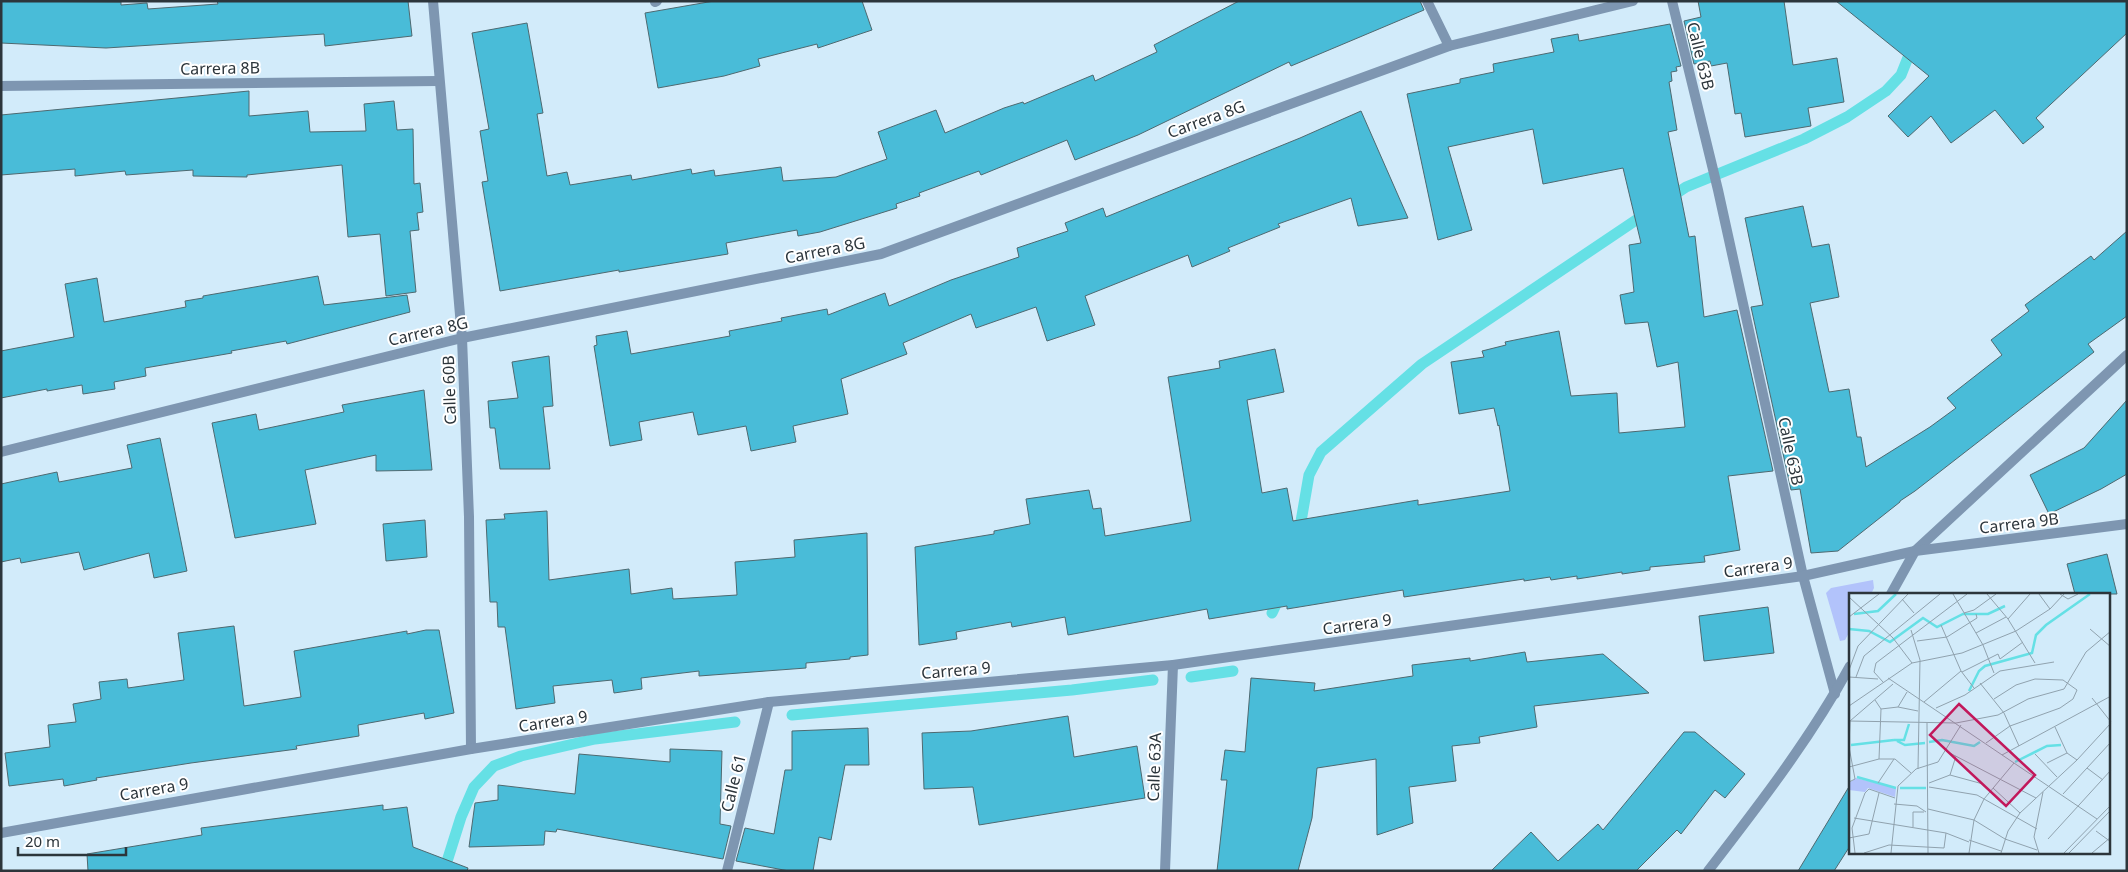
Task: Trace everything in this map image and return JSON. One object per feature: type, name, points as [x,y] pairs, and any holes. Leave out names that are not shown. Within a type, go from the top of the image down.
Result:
[{"type":"street","name":"Calle 60B","points":[[433,1],[438,81],[462,338],[468,517],[471,749]]},
{"type":"street","points":[[1426,1],[1449,46]]},
{"type":"street","name":"Carrera 8G","points":[[1,452],[462,338],[881,254],[1449,46],[1633,1]]},
{"type":"street","name":"Calle 63B","points":[[1672,1],[1718,190],[1803,576],[1835,694]]},
{"type":"street","name":"Carrera 8B","points":[[1,86],[438,81]]},
{"type":"street","points":[[1892,593],[1915,551],[2127,355]]},
{"type":"street","name":"Carrera 9B","points":[[1915,551],[2127,524]]},
{"type":"street","name":"Carrera 9","points":[[1,833],[471,749],[770,702],[1173,665],[1803,576],[1915,551]]},
{"type":"street","name":"Calle 63A","points":[[1165,871],[1173,665]]},
{"type":"street","points":[[1708,871],[1767,796],[1835,694],[1849,668]]},
{"type":"street","name":"Calle 61","points":[[727,871],[770,702]]},
{"type":"shaded area","points":[[1873,580],[1874,588],[1872,593],[1849,593],[1849,633],[1845,640],[1840,641],[1826,593],[1831,588]]},
{"type":"building","points":[[1,1],[121,2],[121,5],[147,3],[148,9],[218,4],[217,1],[408,1],[412,36],[325,46],[324,34],[106,48],[1,43]]},
{"type":"building","points":[[714,1],[862,1],[872,30],[818,48],[817,44],[758,59],[760,66],[724,76],[658,88],[645,13]]},
{"type":"building","points":[[1239,1],[1420,1],[1424,10],[1291,66],[1289,62],[1138,135],[1075,160],[1067,140],[981,175],[979,171],[919,193],[920,196],[896,204],[897,208],[820,232],[798,236],[797,230],[726,243],[728,254],[619,272],[619,270],[500,291],[482,182],[488,181],[480,131],[489,129],[472,33],[527,23],[543,113],[537,114],[547,176],[567,172],[570,185],[631,175],[632,180],[691,169],[692,174],[714,170],[715,176],[781,167],[783,181],[836,177],[887,159],[878,132],[936,110],[945,133],[1004,108],[1023,102],[1024,104],[1093,75],[1095,81],[1157,52],[1154,45]]},
{"type":"building","points":[[1698,1],[1784,1],[1793,65],[1837,58],[1844,102],[1808,108],[1811,126],[1745,137],[1741,113],[1735,114],[1727,63],[1711,66],[1710,61],[1694,64],[1684,21],[1701,17]]},
{"type":"building","points":[[1836,1],[2127,1],[2127,33],[2036,118],[2044,127],[2023,144],[1995,110],[1951,143],[1931,116],[1908,137],[1888,116],[1929,76]]},
{"type":"building","points":[[1670,24],[1681,66],[1676,67],[1677,71],[1671,72],[1672,81],[1669,82],[1677,130],[1668,132],[1689,237],[1695,236],[1704,317],[1737,310],[1773,471],[1728,476],[1740,550],[1704,556],[1705,562],[1650,567],[1650,570],[1622,574],[1622,572],[1577,579],[1577,576],[1551,580],[1550,577],[1524,581],[1524,579],[1404,597],[1403,590],[1287,609],[1287,606],[1209,619],[1207,609],[1068,635],[1065,617],[1012,627],[1011,622],[956,632],[957,639],[919,645],[915,547],[994,534],[994,531],[1030,524],[1026,499],[1089,490],[1093,509],[1101,508],[1105,536],[1191,521],[1168,377],[1220,368],[1219,361],[1275,349],[1284,392],[1247,400],[1262,493],[1287,488],[1293,521],[1418,500],[1418,505],[1510,491],[1499,425],[1494,408],[1459,414],[1451,362],[1484,357],[1482,351],[1506,345],[1505,342],[1559,331],[1571,396],[1617,393],[1619,433],[1685,427],[1678,362],[1657,367],[1648,322],[1625,324],[1620,295],[1634,292],[1629,245],[1641,243],[1623,168],[1543,184],[1533,129],[1448,147],[1472,230],[1438,240],[1407,94],[1460,83],[1460,79],[1494,72],[1493,64],[1554,52],[1551,39],[1578,34],[1579,41]]},
{"type":"building","points":[[249,91],[249,116],[308,111],[310,132],[366,131],[364,104],[394,101],[397,130],[413,129],[414,184],[420,183],[423,212],[417,213],[419,230],[410,231],[416,292],[386,296],[380,234],[348,237],[342,165],[247,175],[247,177],[193,176],[193,170],[126,175],[125,171],[75,176],[75,169],[1,175],[1,115]]},
{"type":"building","points":[[1361,111],[1408,218],[1358,226],[1351,198],[1278,224],[1280,227],[1228,248],[1230,251],[1192,267],[1188,255],[1085,296],[1095,325],[1047,341],[1036,307],[976,328],[971,314],[903,343],[907,354],[841,379],[848,414],[793,426],[796,442],[751,451],[746,426],[698,435],[693,412],[639,422],[642,440],[610,446],[594,346],[597,345],[596,336],[627,331],[631,354],[730,336],[729,331],[782,321],[781,318],[827,309],[828,315],[885,293],[889,306],[951,280],[1019,257],[1017,248],[1068,231],[1065,223],[1103,208],[1106,217],[1300,138]]},
{"type":"building","points":[[1803,206],[1812,247],[1829,244],[1839,297],[1810,303],[1829,392],[1849,389],[1857,437],[1861,437],[1866,467],[1930,427],[1956,408],[1947,398],[2002,355],[1991,340],[2029,311],[2025,305],[2091,256],[2094,260],[2127,231],[2127,316],[2088,344],[2094,352],[1838,551],[1811,553],[1800,489],[1791,490],[1751,307],[1763,305],[1745,218]]},
{"type":"building","points":[[318,276],[324,305],[407,295],[410,312],[287,344],[286,341],[231,351],[232,353],[145,368],[146,376],[114,382],[115,389],[83,394],[82,385],[47,391],[47,389],[1,398],[1,351],[74,337],[65,284],[97,278],[104,322],[186,307],[185,301],[203,298],[203,296]]},
{"type":"building","points":[[549,356],[553,406],[543,407],[550,469],[500,469],[495,428],[490,428],[488,401],[518,398],[512,362]]},
{"type":"building","points":[[424,390],[432,470],[376,471],[376,455],[305,470],[316,524],[235,538],[212,423],[256,414],[259,430],[344,412],[342,405]]},
{"type":"building","points":[[2127,400],[2127,474],[2049,514],[2030,475],[2084,448]]},
{"type":"building","points":[[160,438],[187,571],[154,578],[149,553],[84,570],[79,552],[21,563],[20,558],[1,562],[1,484],[57,472],[59,482],[132,468],[127,445]]},
{"type":"building","points":[[547,511],[549,580],[629,569],[631,594],[672,588],[673,599],[737,595],[735,562],[795,557],[794,540],[867,533],[868,655],[850,657],[850,659],[806,663],[806,668],[699,676],[699,671],[641,678],[642,689],[614,693],[612,680],[553,686],[555,703],[516,709],[505,627],[498,627],[497,602],[490,602],[486,520],[505,519],[504,514]]},
{"type":"building","points":[[425,520],[427,557],[386,561],[383,524]]},
{"type":"building","points":[[2107,554],[2117,594],[2075,593],[2067,564]]},
{"type":"building","points":[[1768,607],[1774,653],[1704,661],[1699,616]]},
{"type":"building","points":[[234,626],[244,706],[301,697],[294,651],[407,631],[407,634],[426,630],[439,630],[454,713],[425,719],[424,713],[358,725],[359,736],[296,746],[297,749],[96,778],[97,780],[64,786],[63,779],[9,786],[5,753],[50,747],[48,725],[76,722],[73,704],[101,699],[99,682],[127,679],[128,688],[184,680],[178,633]]},
{"type":"building","points":[[1525,652],[1527,662],[1603,654],[1649,693],[1534,706],[1537,727],[1479,737],[1480,743],[1452,746],[1456,781],[1409,787],[1413,823],[1377,835],[1376,759],[1317,768],[1312,818],[1298,871],[1217,871],[1227,780],[1221,780],[1225,750],[1245,752],[1251,678],[1315,683],[1314,691],[1413,676],[1412,665],[1470,658],[1470,661]]},
{"type":"building","points":[[1068,716],[1074,757],[1137,746],[1145,798],[979,825],[973,787],[924,789],[922,733],[971,731]]},
{"type":"building","points":[[868,728],[869,765],[845,765],[831,840],[819,837],[813,871],[789,871],[736,861],[745,828],[774,834],[785,770],[792,770],[792,731]]},
{"type":"building","points":[[1684,732],[1695,732],[1745,774],[1725,798],[1715,790],[1681,834],[1677,830],[1636,871],[1491,871],[1531,832],[1558,861],[1598,824],[1603,830]]},
{"type":"building","points":[[670,749],[722,751],[720,824],[731,826],[723,859],[557,829],[556,832],[545,831],[544,845],[469,847],[475,803],[498,800],[498,785],[575,794],[579,754],[670,762]]},
{"type":"building","points":[[1849,787],[1849,848],[1834,871],[1798,871]]},
{"type":"building","points":[[383,805],[383,810],[407,807],[413,847],[468,868],[467,871],[88,871],[87,854],[202,835],[201,828]]},
{"type":"waterway","points":[[1668,199],[1686,187],[1804,139],[1847,117],[1886,91],[1901,75],[1913,45]]},
{"type":"waterway","points":[[1299,533],[1309,475],[1321,452],[1422,364],[1648,212]]},
{"type":"waterway","points":[[1272,613],[1281,594]]},
{"type":"waterway","points":[[1191,677],[1233,671]]},
{"type":"waterway","points":[[792,715],[1072,690],[1153,680]]},
{"type":"waterway","points":[[444,871],[461,817],[474,787],[494,766],[521,756],[595,739],[735,722]]}]
